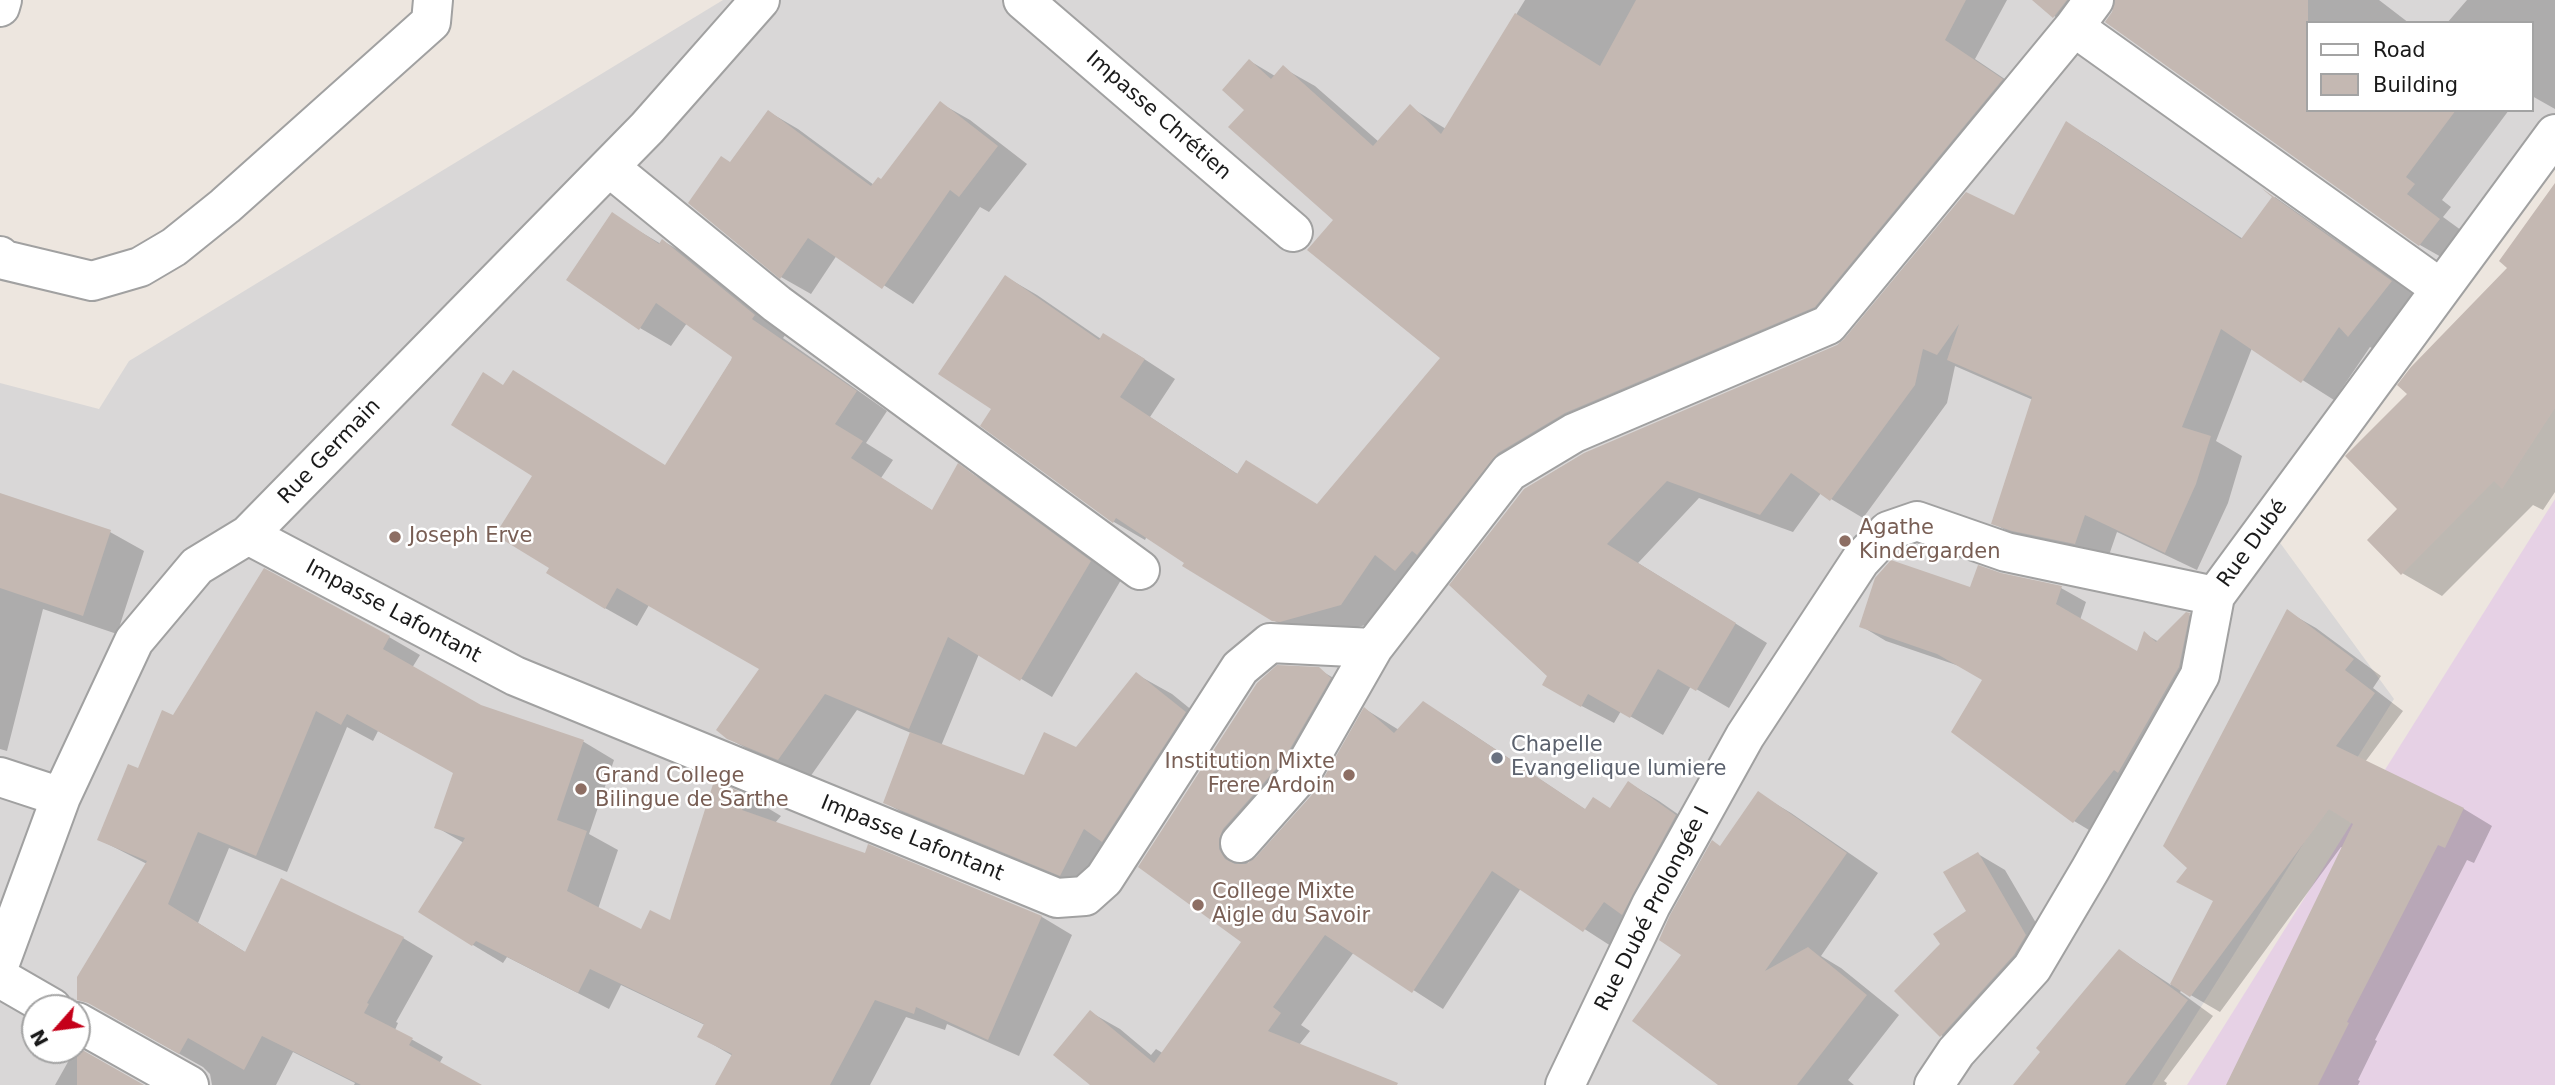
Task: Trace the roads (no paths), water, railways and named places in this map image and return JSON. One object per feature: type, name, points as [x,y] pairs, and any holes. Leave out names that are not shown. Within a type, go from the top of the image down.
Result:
[{"type":"street","points":[[0,8],[2,0]]},
{"type":"street","points":[[0,256],[4,260],[92,281],[140,267],[174,247],[225,206],[430,22],[433,0]]},
{"type":"street","name":"Rue Germain","points":[[0,963],[61,797],[134,641],[197,566],[248,535],[609,167],[761,0]]},
{"type":"street","name":"Impasse Chrétien","points":[[1023,0],[1293,232]]},
{"type":"street","points":[[1240,843],[1301,774],[1373,648],[1509,472],[1574,433],[1828,325],[2084,14],[2440,288]]},
{"type":"street","name":"Rue Dubé","points":[[1934,1085],[1956,1052],[2032,968],[2090,870],[2200,675],[2215,596],[2555,134]]},
{"type":"street","points":[[609,167],[777,304],[1140,570]]},
{"type":"street","name":"Rue Dubé Prolongée I","points":[[1564,1085],[1651,905],[1745,736],[1860,561],[1888,531],[1917,521],[2006,552],[2215,596]]},
{"type":"street","name":"Impasse Lafontant","points":[[248,535],[515,676],[1057,898],[1085,897],[1104,879],[1240,668],[1270,643],[1373,648]]},
{"type":"street","points":[[0,777],[61,797]]},
{"type":"street","points":[[0,978],[28,994]]},
{"type":"street","points":[[91,1030],[189,1085]]},
{"type":"place","name":"Joseph Erve","points":[[395,537]]},
{"type":"place","name":"Agathe Kindergarden","points":[[1845,541]]},
{"type":"place","name":"Chapelle Evangelique lumiere","points":[[1497,758]]},
{"type":"place","name":"Institution Mixte Frere Ardoin","points":[[1349,775]]},
{"type":"place","name":"Grand College Bilingue de Sarthe","points":[[581,789]]},
{"type":"place","name":"College Mixte Aigle du Savoir","points":[[1198,905]]}]
